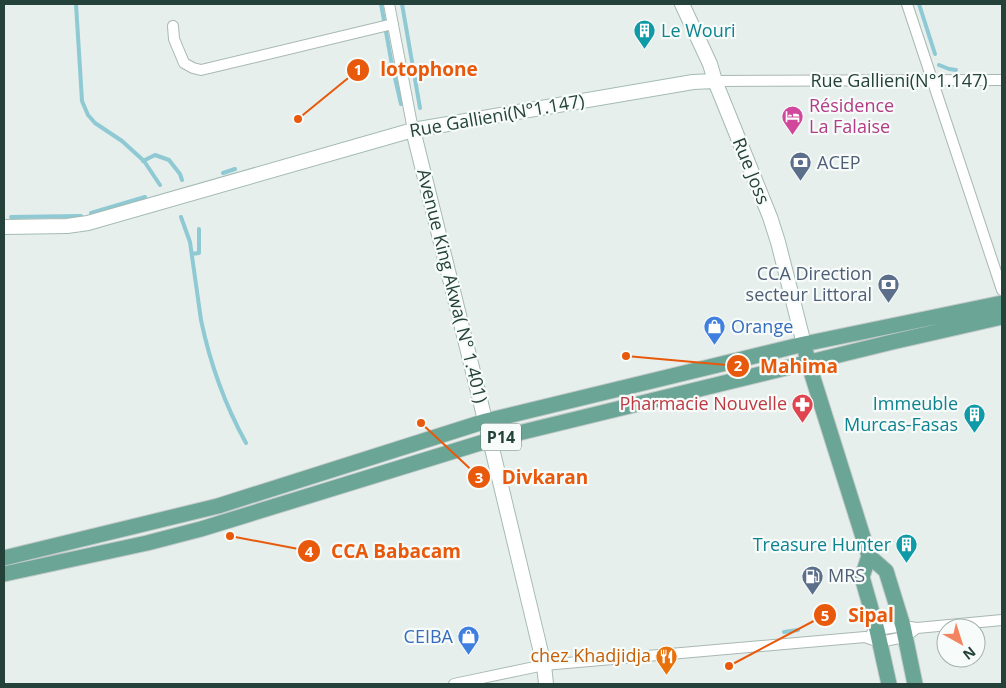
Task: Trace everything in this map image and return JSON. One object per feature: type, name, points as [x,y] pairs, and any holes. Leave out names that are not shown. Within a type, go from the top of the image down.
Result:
[{"type":"main road","name":"Rue Joss","points":[[682,4],[710,64],[715,81],[770,217],[804,344]]},
{"type":"main road","name":"Rue Gallieni(N°1.147)","points":[[4,227],[88,224],[413,130],[693,82],[715,81]]},
{"type":"main road","name":"Avenue King Akwa( N° 1.401)","points":[[413,130],[486,421],[544,664],[546,684]]},
{"type":"main road","name":"P14","points":[[4,558],[218,506],[486,421],[804,344],[1002,303]]},
{"type":"main road","name":"P14","points":[[4,574],[202,529],[490,440],[808,362],[1002,318]]},
{"type":"main road","points":[[804,344],[869,556],[886,571],[908,630],[915,684]]},
{"type":"main road","points":[[869,556],[862,577],[874,637],[888,684]]},
{"type":"street","name":"Avenue King Akwa( N° 1.401)","points":[[389,4],[413,130]]},
{"type":"street","points":[[907,4],[1002,290]]},
{"type":"street","points":[[173,26],[174,39],[184,63],[201,70],[392,24]]},
{"type":"street","name":"Rue Gallieni(N°1.147)","points":[[715,81],[1002,80]]},
{"type":"street","points":[[454,684],[544,664],[874,637],[908,630],[1002,620]]},
{"type":"waterway","points":[[76,4],[82,101],[88,115],[95,123],[122,141],[144,161],[160,185]]},
{"type":"waterway","points":[[381,4],[401,104]]},
{"type":"waterway","points":[[402,4],[420,108]]},
{"type":"waterway","points":[[919,4],[935,54]]},
{"type":"waterway","points":[[939,65],[956,70]]},
{"type":"waterway","points":[[143,161],[155,155],[169,160],[180,174],[182,180]]},
{"type":"waterway","points":[[223,173],[235,169]]},
{"type":"waterway","points":[[91,213],[145,197]]},
{"type":"waterway","points":[[11,217],[81,216]]},
{"type":"waterway","points":[[181,217],[190,242],[201,320],[209,352],[225,399],[246,443]]},
{"type":"waterway","points":[[192,254],[199,253],[199,229]]},
{"type":"waterway","points":[[784,632],[798,630]]},
{"type":"place","name":"Le Wouri","points":[[645,50]]},
{"type":"place","name":"lotophone","points":[[298,119]]},
{"type":"place","name":"Résidence La Falaise","points":[[793,135]]},
{"type":"place","name":"ACEP","points":[[801,182]]},
{"type":"place","name":"CCA Direction secteur Littoral","points":[[888,303]]},
{"type":"place","name":"Orange","points":[[715,346]]},
{"type":"place","name":"Mahima","points":[[626,356]]},
{"type":"place","name":"Divkaran","points":[[421,423]]},
{"type":"place","name":"Pharmacie Nouvelle","points":[[803,423]]},
{"type":"place","name":"Immeuble Murcas-Fasas","points":[[974,433]]},
{"type":"place","name":"CCA Babacam","points":[[230,536]]},
{"type":"place","name":"Treasure Hunter","points":[[907,564]]},
{"type":"place","name":"MRS","points":[[812,595]]},
{"type":"place","name":"CEIBA","points":[[469,656]]},
{"type":"place","name":"Sipal","points":[[729,666]]},
{"type":"place","name":"chez Khadjidja","points":[[667,675]]}]
